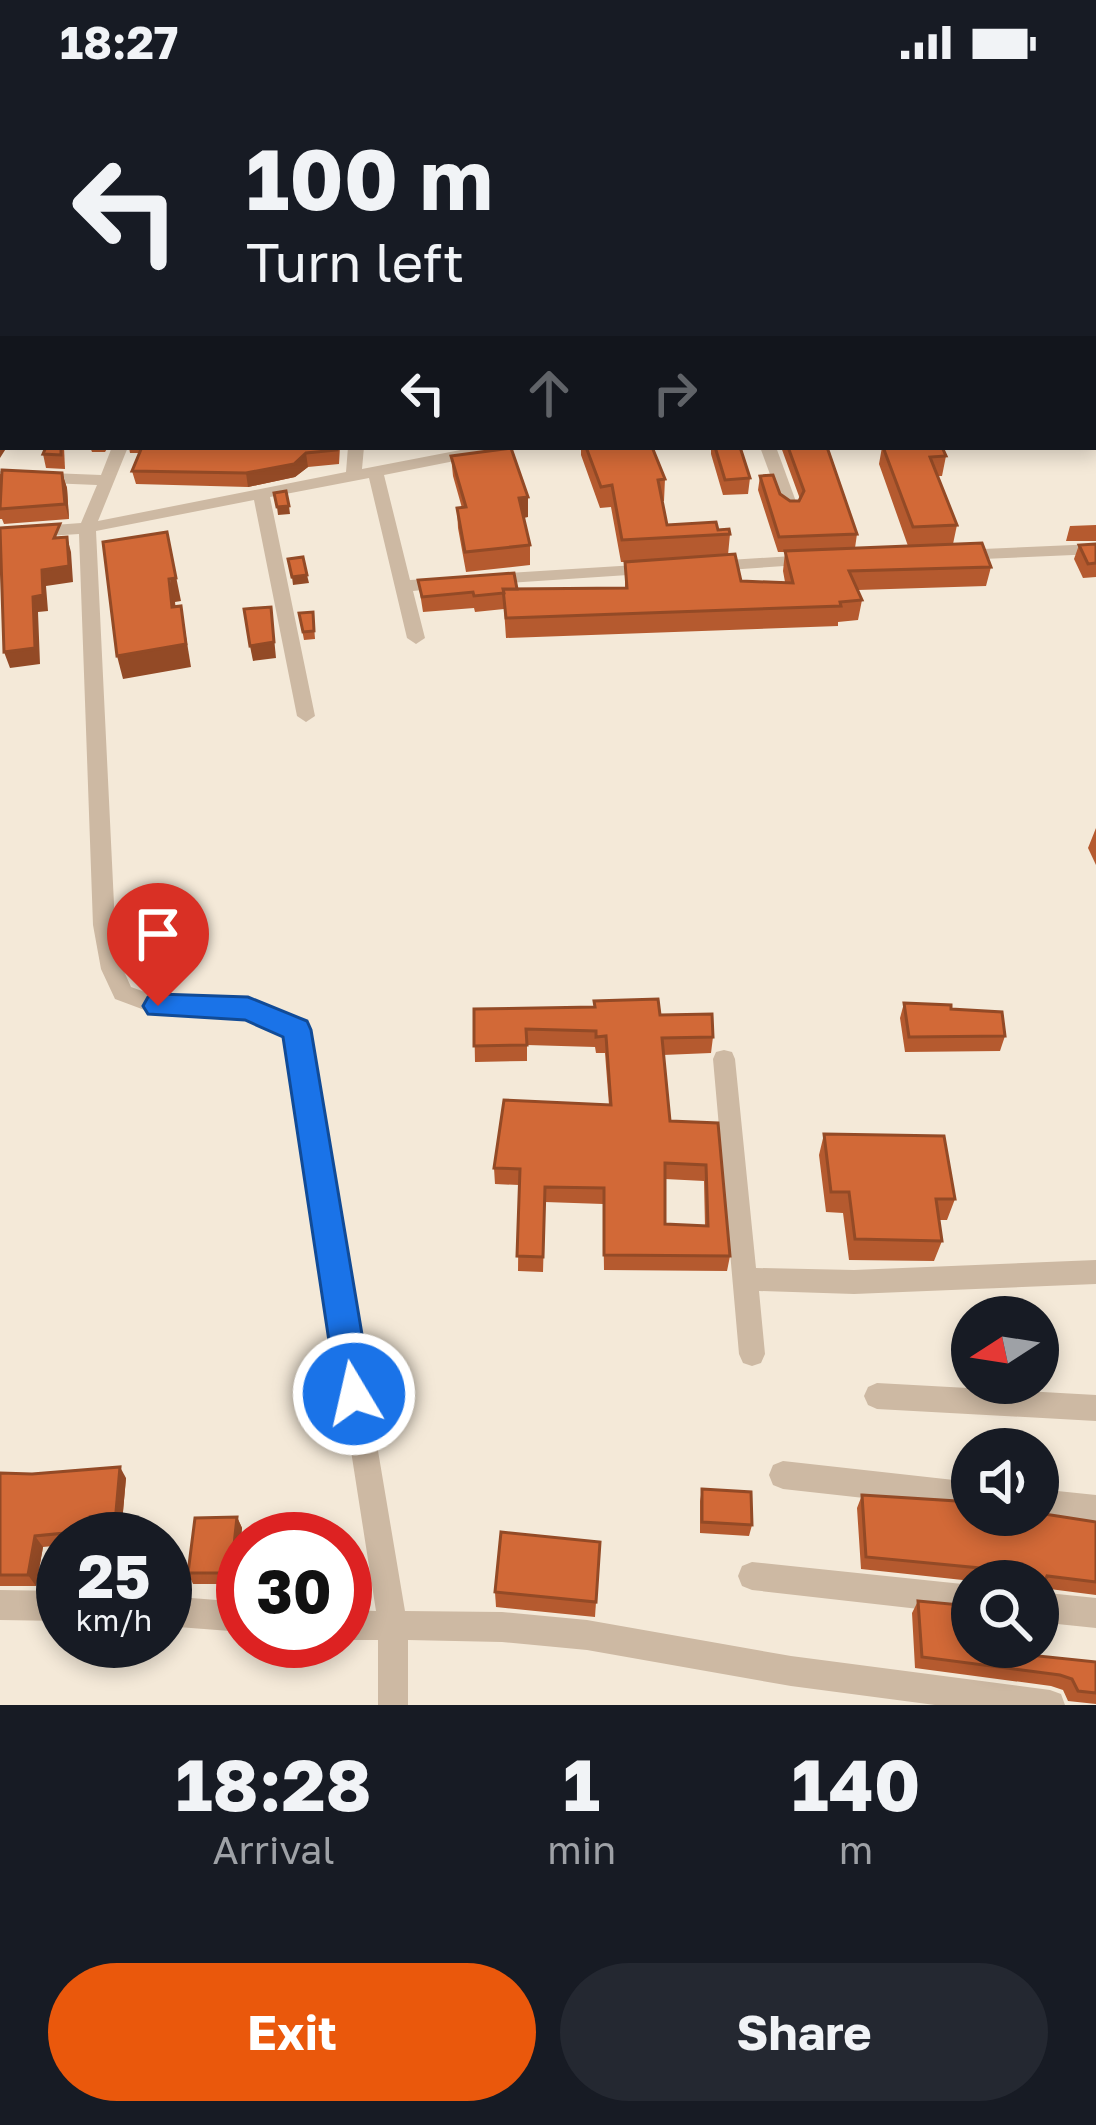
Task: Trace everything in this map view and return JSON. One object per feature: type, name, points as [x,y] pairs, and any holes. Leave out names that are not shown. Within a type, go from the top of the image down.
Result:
[{"type":"street","points":[[118,450],[87,529],[104,925],[112,969],[123,993],[158,1006],[248,1009],[296,1030],[394,1628],[393,1705]]},
{"type":"street","points":[[354,475],[356,450]]},
{"type":"street","points":[[0,534],[87,529],[484,450]]},
{"type":"street","points":[[769,450],[790,507]]},
{"type":"street","points":[[375,471],[416,638]]},
{"type":"street","points":[[0,476],[106,480]]},
{"type":"street","points":[[261,494],[306,716]]},
{"type":"street","points":[[934,556],[1096,549]]},
{"type":"street","points":[[702,566],[823,560]]},
{"type":"street","points":[[403,586],[679,567]]},
{"type":"street","points":[[724,1059],[752,1354]]},
{"type":"street","points":[[745,1279],[854,1282],[1096,1272]]},
{"type":"street","points":[[877,1396],[1096,1408]]},
{"type":"street","points":[[783,1474],[951,1494]]},
{"type":"street","points":[[1059,1506],[1096,1510]]},
{"type":"street","points":[[752,1576],[951,1598]]},
{"type":"street","points":[[0,1605],[36,1606]]},
{"type":"street","points":[[1059,1609],[1096,1613]]},
{"type":"street","points":[[372,1627],[502,1628],[586,1635],[791,1671],[1050,1705]]},
{"type":"building","points":[[141,450],[337,450],[306,453],[294,464],[246,473],[132,471]]},
{"type":"building","points":[[512,450],[528,497],[519,498],[530,545],[465,552],[457,508],[466,507],[451,456]]},
{"type":"building","points":[[587,450],[653,450],[665,479],[658,480],[667,525],[716,522],[718,530],[729,529],[730,534],[622,540],[612,485],[601,487]]},
{"type":"building","points":[[716,450],[741,450],[750,478],[725,480]]},
{"type":"building","points":[[789,450],[828,450],[857,534],[779,537],[760,476],[773,475],[780,494],[790,501],[799,501],[804,491]]},
{"type":"building","points":[[884,450],[943,450],[946,456],[930,457],[957,525],[913,527]]},
{"type":"building","points":[[2,470],[62,473],[65,504],[0,509]]},
{"type":"building","points":[[286,491],[289,506],[277,507],[274,493]]},
{"type":"building","points":[[60,524],[54,538],[67,537],[69,566],[42,570],[43,595],[33,597],[35,648],[4,652],[0,528]]},
{"type":"building","points":[[167,532],[176,578],[169,579],[172,607],[181,606],[186,644],[117,656],[103,542]]},
{"type":"building","points":[[982,543],[991,567],[849,571],[862,600],[840,602],[841,606],[506,618],[503,589],[627,588],[625,562],[735,554],[741,581],[793,583],[785,551]]},
{"type":"building","points":[[1096,544],[1096,563],[1088,564],[1079,545]]},
{"type":"building","points":[[303,557],[307,575],[292,577],[288,559]]},
{"type":"building","points":[[514,573],[517,589],[474,596],[473,592],[422,597],[418,580]]},
{"type":"building","points":[[271,607],[274,642],[250,646],[244,609]]},
{"type":"building","points":[[313,612],[314,631],[303,632],[299,613]]},
{"type":"building","points":[[658,999],[660,1015],[712,1014],[713,1037],[662,1038],[670,1121],[718,1123],[730,1256],[604,1255],[604,1188],[545,1187],[543,1257],[517,1256],[520,1169],[494,1168],[504,1100],[611,1105],[606,1036],[596,1037],[596,1031],[526,1029],[527,1045],[474,1046],[474,1009],[595,1007],[594,1001]],"holes":[[[665,1163],[706,1165],[708,1226],[665,1224]]]},
{"type":"building","points":[[904,1003],[1002,1012],[1005,1036],[909,1037]]},
{"type":"building","points":[[824,1134],[944,1136],[955,1199],[936,1199],[942,1241],[855,1239],[849,1192],[831,1192]]},
{"type":"building","points":[[120,1467],[116,1512],[36,1512],[28,1575],[0,1575],[0,1473]]},
{"type":"building","points":[[702,1489],[751,1492],[752,1525],[702,1522]]},
{"type":"building","points":[[862,1495],[951,1501],[951,1536],[1059,1536],[1059,1516],[1096,1522],[1096,1582],[1059,1577],[1059,1560],[951,1560],[951,1565],[866,1557]]},
{"type":"building","points":[[195,1518],[216,1518],[216,1573],[192,1573]]},
{"type":"building","points":[[501,1532],[600,1542],[596,1602],[495,1592]]},
{"type":"building","points":[[918,1601],[951,1604],[951,1661],[922,1657]]},
{"type":"building","points":[[1059,1658],[1096,1662],[1096,1693],[1078,1691],[1072,1679],[1006,1668],[1059,1668]]},
{"type":"route","points":[[158,1006],[248,1009],[296,1030],[354,1394]]}]
